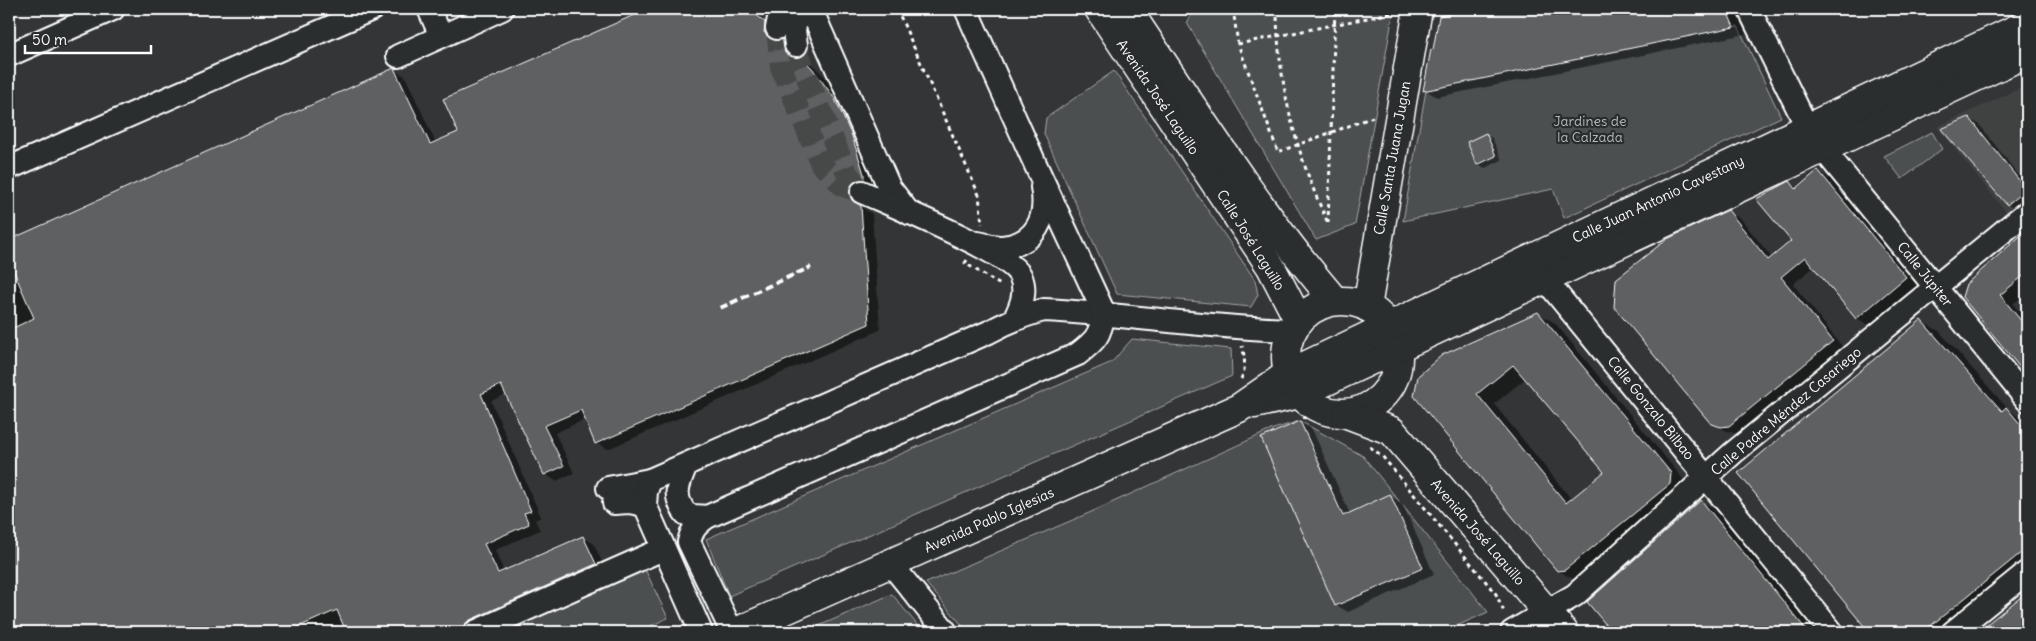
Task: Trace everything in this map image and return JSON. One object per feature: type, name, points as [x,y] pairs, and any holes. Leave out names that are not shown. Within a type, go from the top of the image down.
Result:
[{"type":"main road","name":"Avenida José Laguillo","points":[[1099,9],[1228,180]]},
{"type":"main road","name":"Avenida José Laguillo","points":[[1127,9],[1228,180]]},
{"type":"main road","name":"Calle Santa Juana Jugan","points":[[1367,307],[1410,11]]},
{"type":"main road","name":"Calle Juan Antonio Cavestany","points":[[1393,336],[1544,278],[1815,139],[2027,24]]},
{"type":"main road","name":"Calle Juan Antonio Cavestany","points":[[1293,384],[1815,139],[2027,53]]},
{"type":"main road","name":"Calle José Laguillo","points":[[1228,180],[1294,252],[1335,301]]},
{"type":"main road","name":"Calle José Laguillo","points":[[1228,180],[1271,267],[1295,326]]},
{"type":"main road","points":[[1347,414],[1371,406],[1389,389],[1398,368],[1393,336],[1379,315],[1367,307],[1351,302],[1335,301],[1315,308],[1295,326],[1287,344],[1285,360],[1293,384],[1312,406],[1329,413],[1347,414],[1392,431],[1389,389]]},
{"type":"main road","name":"Avenida Pablo Iglesias","points":[[736,632],[1293,384]]},
{"type":"main road","name":"Avenida José Laguillo","points":[[1392,431],[1564,632]]},
{"type":"street","points":[[9,55],[113,9]]},
{"type":"street","points":[[9,168],[372,9]]},
{"type":"street","points":[[429,9],[441,36]]},
{"type":"street","points":[[398,56],[441,36],[458,18],[502,9]]},
{"type":"street","points":[[796,45],[794,30],[799,9]]},
{"type":"street","points":[[813,9],[814,16],[890,187],[909,213]]},
{"type":"street","points":[[732,632],[689,542],[692,530],[707,517],[1078,354],[1095,341],[1102,325],[1104,313],[1041,178],[966,9]]},
{"type":"street","name":"Calle Júpiter","points":[[1749,9],[1815,139],[2027,400]]},
{"type":"street","points":[[974,243],[1001,247],[1026,240],[1042,222],[1045,201],[1041,178]]},
{"type":"street","points":[[862,192],[974,243],[1011,266],[1019,274],[1024,286],[1022,304],[1015,318]]},
{"type":"street","name":"Calle Padre Méndez Casariego","points":[[1512,632],[1575,595],[1733,453],[2027,212]]},
{"type":"street","name":"Calle Gonzalo Bilbao","points":[[1544,278],[1832,632]]},
{"type":"street","points":[[645,505],[611,496],[980,336],[1015,318],[1044,310],[1104,313],[1250,329],[1295,326]]},
{"type":"street","points":[[686,465],[677,488],[678,502],[686,514],[707,517]]},
{"type":"street","points":[[650,480],[646,492],[645,505],[700,632]]},
{"type":"street","points":[[475,632],[663,549]]},
{"type":"street","points":[[890,564],[946,632]]},
{"type":"street","points":[[1953,632],[2027,572]]},
{"type":"path","points":[[1233,9],[1238,44],[1278,152],[1373,117]]},
{"type":"path","points":[[1276,9],[1277,36],[1286,94],[1298,144],[1318,202],[1328,223],[1335,9]]},
{"type":"path","points":[[1238,44],[1410,11]]},
{"type":"shaded area","points":[[2027,85],[2027,195],[2007,213],[1937,127]]},
{"type":"green space","points":[[1195,9],[1394,9],[1355,225],[1316,240],[1187,23]]},
{"type":"green space","name":"Jardines de la Calzada","points":[[1738,26],[1781,117],[1564,218],[1553,189],[1403,221],[1426,90]]},
{"type":"green space","points":[[1114,71],[1255,280],[1258,295],[1251,307],[1117,294],[1044,134],[1046,118]]},
{"type":"green space","points":[[1932,132],[1942,149],[1902,179],[1884,156]]},
{"type":"green space","points":[[1132,339],[1231,349],[1232,376],[729,596],[706,539],[1112,362]]},
{"type":"green space","points":[[1300,421],[1363,456],[1488,612],[1443,632],[968,632],[926,583],[1089,513],[1273,429]]},
{"type":"green space","points":[[643,565],[668,618],[637,632],[491,632]]},
{"type":"green space","points":[[892,594],[923,632],[805,632],[814,628]]},
{"type":"building","points":[[648,9],[749,9],[765,22],[764,32],[768,37],[775,41],[782,40],[785,53],[791,57],[801,57],[812,68],[835,99],[852,136],[864,174],[864,179],[855,181],[850,186],[849,193],[852,200],[861,206],[869,324],[595,444],[581,410],[544,426],[564,466],[544,475],[501,385],[481,394],[531,511],[524,513],[529,524],[484,544],[498,573],[583,536],[596,564],[470,620],[463,628],[453,632],[346,632],[337,610],[287,632],[9,632],[9,330],[34,318],[9,260],[9,240],[394,68],[430,144],[458,132],[443,99]]},
{"type":"building","points":[[1475,9],[1726,9],[1734,27],[1423,91],[1439,16]]},
{"type":"building","points":[[1969,117],[2026,189],[2007,205],[1941,129]]},
{"type":"building","points":[[1486,133],[1496,156],[1477,165],[1467,142]]},
{"type":"building","points":[[1818,170],[1906,277],[1856,319],[1805,257],[1781,277],[1833,341],[1729,426],[1721,427],[1711,424],[1614,307],[1616,279],[1667,239],[1728,210],[1768,260],[1791,241],[1756,199],[1790,181],[1796,189]]},
{"type":"building","points":[[2027,230],[2027,273],[2000,295],[2027,328],[2027,376],[1962,297],[1966,284]]},
{"type":"building","points":[[1538,312],[1671,473],[1670,484],[1565,570],[1557,571],[1414,396],[1418,376],[1442,355]],"holes":[[[1513,365],[1604,472],[1566,503],[1477,394]]]},
{"type":"building","points":[[1921,320],[2002,411],[2006,407],[2027,432],[2027,548],[1923,632],[1869,632],[1738,473]]},
{"type":"building","points":[[1300,421],[1343,516],[1390,494],[1423,568],[1335,606],[1261,438]]},
{"type":"building","points":[[1701,500],[1808,632],[1612,632],[1587,602]]},
{"type":"building","points":[[2027,592],[2027,632],[1977,632]]},
{"type":"tunnel","points":[[777,28],[781,67],[821,164],[843,186],[862,192]]},
{"type":"tunnel","points":[[796,45],[806,75],[847,173],[860,190]]},
{"type":"railway","points":[[720,308],[811,267]]}]
